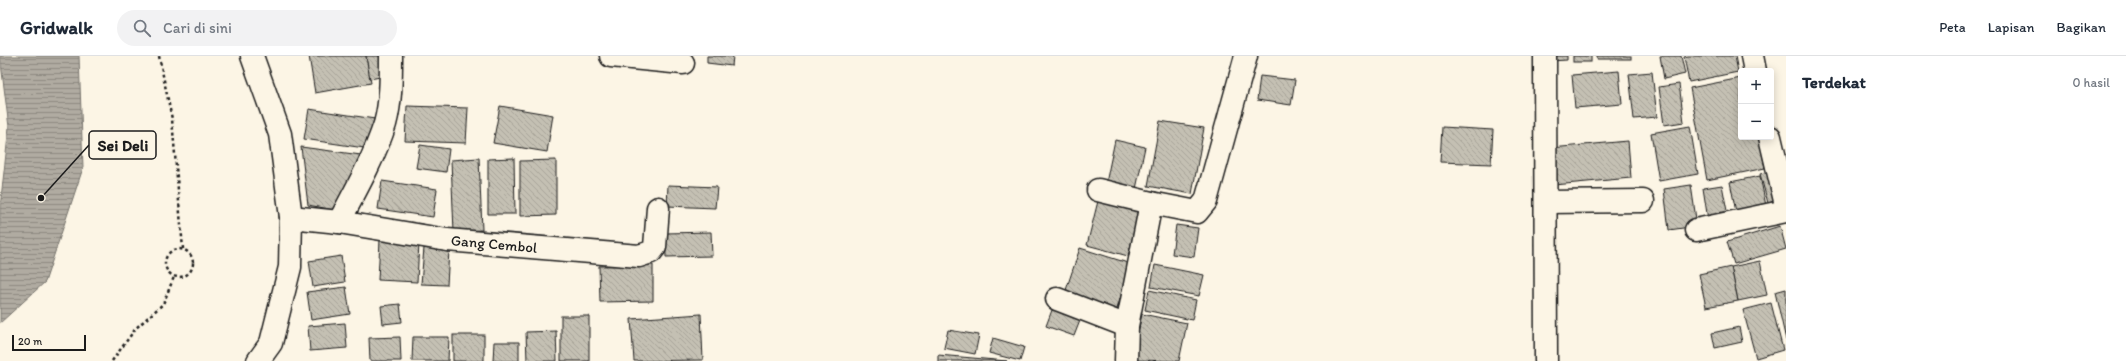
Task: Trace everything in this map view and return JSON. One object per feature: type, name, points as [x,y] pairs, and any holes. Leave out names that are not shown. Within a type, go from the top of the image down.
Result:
[{"type":"street","points":[[252,56],[280,134],[291,217],[290,267],[271,343],[258,361]]},
{"type":"street","points":[[339,222],[372,160],[385,122],[391,82],[392,56]]},
{"type":"street","points":[[622,56],[683,63]]},
{"type":"street","points":[[1098,190],[1150,203],[1197,212],[1206,201],[1246,56]]},
{"type":"street","points":[[1545,56],[1546,361]]},
{"type":"street","points":[[1752,56],[1754,68]]},
{"type":"street","points":[[1771,140],[1786,205]]},
{"type":"street","points":[[1546,202],[1643,201]]},
{"type":"street","points":[[1126,361],[1127,326],[1150,203]]},
{"type":"street","name":"Gang Cembol","points":[[291,217],[339,222],[447,240],[639,256],[651,252],[655,247],[658,208]]},
{"type":"street","points":[[1696,230],[1786,211]]},
{"type":"street","points":[[1057,299],[1127,326]]},
{"type":"path","points":[[159,56],[172,119],[183,249]]},
{"type":"path","points":[[183,249],[190,253],[193,260],[193,268],[189,274],[182,277],[174,277],[169,274],[165,268],[166,256],[171,251],[183,249]]},
{"type":"path","points":[[112,361],[136,328],[163,304],[174,277]]},
{"type":"shaded area","points":[[0,56],[79,56],[83,168],[45,282],[0,323],[0,207],[9,127]]},
{"type":"building","points":[[309,56],[366,56],[371,83],[315,93]]},
{"type":"building","points":[[366,56],[387,56],[390,75],[370,79]]},
{"type":"building","points":[[707,56],[733,56],[732,66],[707,63]]},
{"type":"building","points":[[1551,56],[1567,56],[1567,60],[1551,61]]},
{"type":"building","points":[[1573,56],[1591,56],[1591,62],[1573,62]]},
{"type":"building","points":[[1597,56],[1631,56],[1631,59],[1597,59]]},
{"type":"building","points":[[1660,56],[1681,56],[1685,74],[1664,79]]},
{"type":"building","points":[[1735,56],[1738,72],[1689,82],[1684,57]]},
{"type":"building","points":[[1619,71],[1622,104],[1575,108],[1572,75]]},
{"type":"building","points":[[1652,72],[1657,117],[1634,119],[1629,74]]},
{"type":"building","points":[[1260,76],[1295,80],[1291,105],[1257,100]]},
{"type":"building","points":[[1738,79],[1738,140],[1760,140],[1765,168],[1707,180],[1690,88]]},
{"type":"building","points":[[1679,84],[1684,122],[1664,125],[1659,87]]},
{"type":"building","points":[[407,106],[468,108],[466,143],[405,141]]},
{"type":"building","points":[[500,106],[553,115],[547,152],[493,143]]},
{"type":"building","points":[[309,109],[375,119],[371,149],[304,139]]},
{"type":"building","points":[[1160,121],[1204,128],[1192,194],[1148,186]]},
{"type":"building","points":[[1690,126],[1698,174],[1659,181],[1651,133]]},
{"type":"building","points":[[1442,127],[1493,130],[1491,164],[1440,162]]},
{"type":"building","points":[[1115,140],[1145,147],[1136,189],[1106,183]]},
{"type":"building","points":[[1628,141],[1631,178],[1554,185],[1551,148]]},
{"type":"building","points":[[420,145],[449,149],[446,172],[416,168]]},
{"type":"building","points":[[301,147],[361,155],[340,211],[308,205]]},
{"type":"building","points":[[479,158],[482,230],[454,232],[451,160]]},
{"type":"building","points":[[514,158],[515,214],[488,214],[488,159]]},
{"type":"building","points":[[556,160],[556,215],[520,216],[520,161]]},
{"type":"building","points":[[1773,171],[1780,200],[1768,203],[1760,174]]},
{"type":"building","points":[[1760,176],[1767,211],[1737,217],[1730,182]]},
{"type":"building","points":[[382,181],[437,189],[433,217],[378,209]]},
{"type":"building","points":[[668,185],[717,187],[715,208],[667,206]]},
{"type":"building","points":[[1691,185],[1697,226],[1669,230],[1664,189]]},
{"type":"building","points":[[1722,185],[1728,216],[1708,220],[1703,188]]},
{"type":"building","points":[[1099,197],[1141,207],[1128,256],[1087,245]]},
{"type":"building","points":[[1176,225],[1198,228],[1194,257],[1172,254]]},
{"type":"building","points":[[1780,226],[1786,249],[1734,264],[1727,242]]},
{"type":"building","points":[[711,232],[712,256],[666,257],[665,233]]},
{"type":"building","points":[[380,240],[419,242],[417,282],[378,280]]},
{"type":"building","points":[[424,248],[449,250],[447,285],[421,284]]},
{"type":"building","points":[[1080,248],[1131,264],[1116,312],[1064,296]]},
{"type":"building","points":[[341,256],[345,282],[313,287],[309,261]]},
{"type":"building","points":[[1760,261],[1767,295],[1738,301],[1731,267]]},
{"type":"building","points":[[653,265],[653,301],[600,302],[599,266]]},
{"type":"building","points":[[1155,265],[1204,275],[1199,296],[1151,287]]},
{"type":"building","points":[[1731,267],[1738,301],[1706,307],[1699,274]]},
{"type":"building","points":[[346,287],[350,314],[311,320],[307,292]]},
{"type":"building","points":[[1786,289],[1786,340],[1775,292]]},
{"type":"building","points":[[1149,290],[1196,300],[1192,320],[1145,310]]},
{"type":"building","points":[[1055,302],[1083,313],[1074,336],[1046,326]]},
{"type":"building","points":[[1771,303],[1783,350],[1756,358],[1743,310]]},
{"type":"building","points":[[400,304],[402,322],[383,324],[381,306]]},
{"type":"building","points":[[701,314],[703,360],[634,361],[631,319]]},
{"type":"building","points":[[1142,314],[1187,323],[1179,361],[1132,360]]},
{"type":"building","points":[[561,316],[589,316],[589,361],[561,361]]},
{"type":"building","points":[[345,323],[347,348],[310,351],[308,326]]},
{"type":"building","points":[[1739,327],[1742,342],[1715,348],[1712,333]]},
{"type":"building","points":[[948,330],[979,335],[975,354],[944,348]]},
{"type":"building","points":[[556,331],[557,361],[527,361],[526,332]]},
{"type":"building","points":[[453,335],[484,335],[484,361],[453,361]]},
{"type":"building","points":[[400,337],[401,361],[370,361],[369,338]]},
{"type":"building","points":[[413,337],[449,337],[448,361],[412,361]]},
{"type":"building","points":[[993,338],[1024,347],[1020,361],[989,353]]},
{"type":"building","points":[[494,342],[519,342],[519,361],[493,361]]},
{"type":"building","points":[[938,355],[1007,361],[938,361]]},
{"type":"place","name":"Sei Deli","points":[[41,198]]}]
